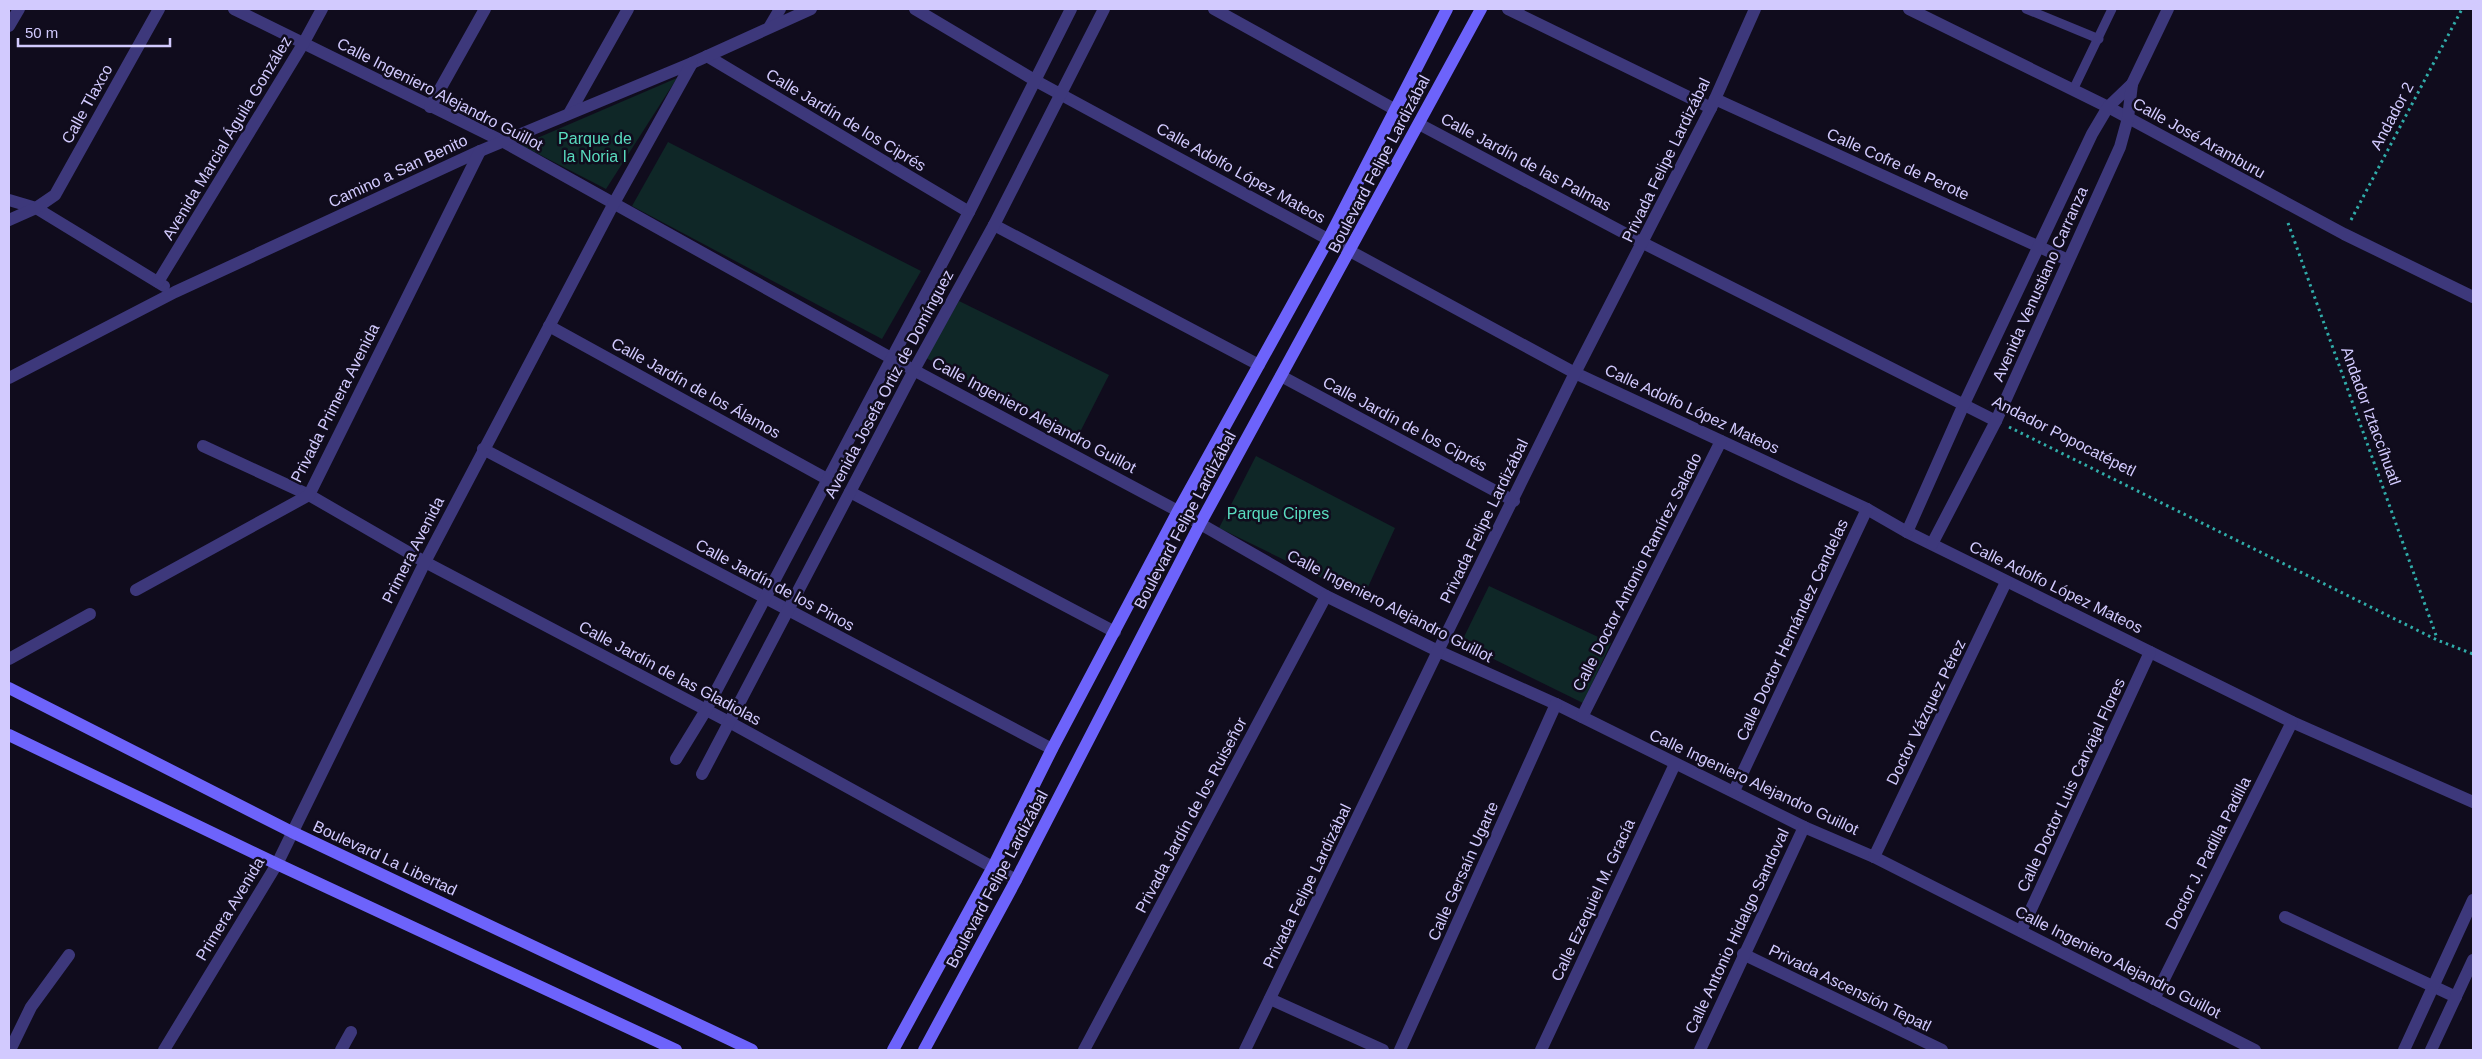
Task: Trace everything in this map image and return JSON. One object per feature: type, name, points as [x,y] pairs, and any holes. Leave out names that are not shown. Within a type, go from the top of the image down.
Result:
[{"type":"main road","name":"Boulevard Felipe Lardizábal","points":[[893,1050],[993,867],[1052,749],[1116,632],[1178,512],[1328,240],[1447,9]]},
{"type":"main road","name":"Boulevard Felipe Lardizábal","points":[[924,1050],[1016,880],[1200,524],[1481,9]]},
{"type":"main road","name":"Boulevard La Libertad","points":[[9,688],[292,832],[752,1050]]},
{"type":"main road","points":[[9,735],[276,864],[676,1050]]},
{"type":"street","points":[[9,26],[19,9]]},
{"type":"street","name":"Calle Tlaxco","points":[[9,220],[36,208],[55,195],[159,9]]},
{"type":"street","name":"Calle Ingeniero Alejandro Guillot","points":[[234,9],[502,141],[891,358],[1200,524],[1326,596],[1438,651],[1556,704],[1804,826],[1874,857],[2255,1050]]},
{"type":"street","name":"Avenida Marcial Águila González","points":[[158,282],[303,44],[322,9]]},
{"type":"street","points":[[430,107],[485,9]]},
{"type":"street","points":[[570,112],[628,9]]},
{"type":"street","points":[[770,26],[780,9]]},
{"type":"street","name":"Camino a San Benito","points":[[174,292],[502,141],[692,63],[811,9]]},
{"type":"street","name":"Calle Adolfo López Mateos","points":[[915,9],[1036,80],[1575,373],[1867,510],[2006,582],[2292,722],[2473,802]]},
{"type":"street","name":"Avenida Josefa Ortiz de Domínguez","points":[[676,759],[706,710],[969,212],[1071,9]]},
{"type":"street","name":"Avenida Josefa Ortiz de Domínguez","points":[[702,774],[731,723],[914,370],[994,225],[1104,9]]},
{"type":"street","points":[[1214,9],[1394,109]]},
{"type":"street","name":"Calle Cofre de Perote","points":[[1508,9],[1713,103],[2068,260]]},
{"type":"street","name":"Privada Felipe Lardizábal","points":[[1245,1050],[1575,373],[1713,103],[1755,9]]},
{"type":"street","name":"Calle José Aramburu","points":[[1909,9],[2108,107],[2280,201],[2473,297]]},
{"type":"street","name":"Avenida Venustiano Carranza","points":[[1932,544],[1996,420],[2120,147],[2128,118],[2132,84],[2168,9]]},
{"type":"street","name":"Calle Jardín de los Ciprés","points":[[707,56],[969,212]]},
{"type":"street","name":"Primera Avenida","points":[[164,1050],[276,864],[483,449],[614,203],[692,63]]},
{"type":"street","name":"Avenida Venustiano Carranza","points":[[1907,532],[1964,404],[2092,134],[2108,107],[2132,84]]},
{"type":"street","name":"Calle Jardín de las Palmas","points":[[1419,124],[1643,243]]},
{"type":"street","name":"Privada Primera Avenida","points":[[136,590],[309,495],[480,151]]},
{"type":"street","points":[[9,200],[36,208],[174,292]]},
{"type":"street","points":[[994,225],[1260,365]]},
{"type":"street","name":"Andador Popocatépetl","points":[[1643,243],[1996,420]]},
{"type":"street","points":[[9,378],[174,292]]},
{"type":"street","name":"Calle Jardín de los Álamos","points":[[549,326],[827,479]]},
{"type":"street","name":"Calle Jardín de los Ciprés","points":[[1281,376],[1514,501]]},
{"type":"street","name":"Calle Doctor Antonio Ramírez Salado","points":[[1582,717],[1721,440]]},
{"type":"street","name":"Calle Jardín de las Gladiolas","points":[[203,446],[309,495],[425,562],[731,723],[1016,880]]},
{"type":"street","name":"Calle Jardín de los Pinos","points":[[483,449],[1052,749]]},
{"type":"street","points":[[850,492],[1116,632]]},
{"type":"street","name":"Calle Doctor Hernández Candelas","points":[[1734,791],[1867,510]]},
{"type":"street","name":"Doctor Vázquez Pérez","points":[[1874,857],[2006,582]]},
{"type":"street","name":"Privada Jardín de los Ruiseñor","points":[[1084,1050],[1326,596]]},
{"type":"street","points":[[9,660],[90,614]]},
{"type":"street","name":"Calle Doctor Luis Carvajal Flores","points":[[2021,931],[2150,652]]},
{"type":"street","name":"Calle Gersaín Ugarte","points":[[1400,1050],[1556,704]]},
{"type":"street","name":"Doctor J. Padilla Padilla","points":[[2154,998],[2292,722]]},
{"type":"street","name":"Calle Ezequiel M. Gracía","points":[[1541,1050],[1675,764]]},
{"type":"street","name":"Calle Antonio Hidalgo Sandoval","points":[[1700,1050],[1804,826]]},
{"type":"street","points":[[2404,1050],[2473,900]]},
{"type":"street","points":[[2286,917],[2456,996]]},
{"type":"street","name":"Privada Ascensión Tepatl","points":[[1743,954],[1942,1050]]},
{"type":"street","points":[[10,1050],[32,1007],[69,955]]},
{"type":"street","points":[[2431,1050],[2473,960]]},
{"type":"street","points":[[1270,999],[1383,1050]]},
{"type":"street","points":[[341,1050],[351,1032]]},
{"type":"lane","points":[[2026,9],[2099,39]]},
{"type":"lane","points":[[2074,90],[2112,9]]},
{"type":"path","name":"Andador 2","points":[[2344,234],[2462,9]]},
{"type":"path","name":"Andador Iztaccíhuatl","points":[[2280,201],[2437,640]]},
{"type":"path","name":"Andador Popocatépetl","points":[[1996,420],[2437,640],[2473,654]]},
{"type":"green space","name":"Parque de la Noria I","points":[[677,78],[606,189],[521,145]]},
{"type":"green space","points":[[668,142],[921,271],[882,339],[632,206]]},
{"type":"green space","points":[[959,301],[1109,375],[1077,438],[926,358]]},
{"type":"green space","name":"Parque Cipres","points":[[1256,456],[1395,528],[1368,587],[1342,588],[1219,528]]},
{"type":"green space","points":[[1489,586],[1611,643],[1583,703],[1461,643]]}]
